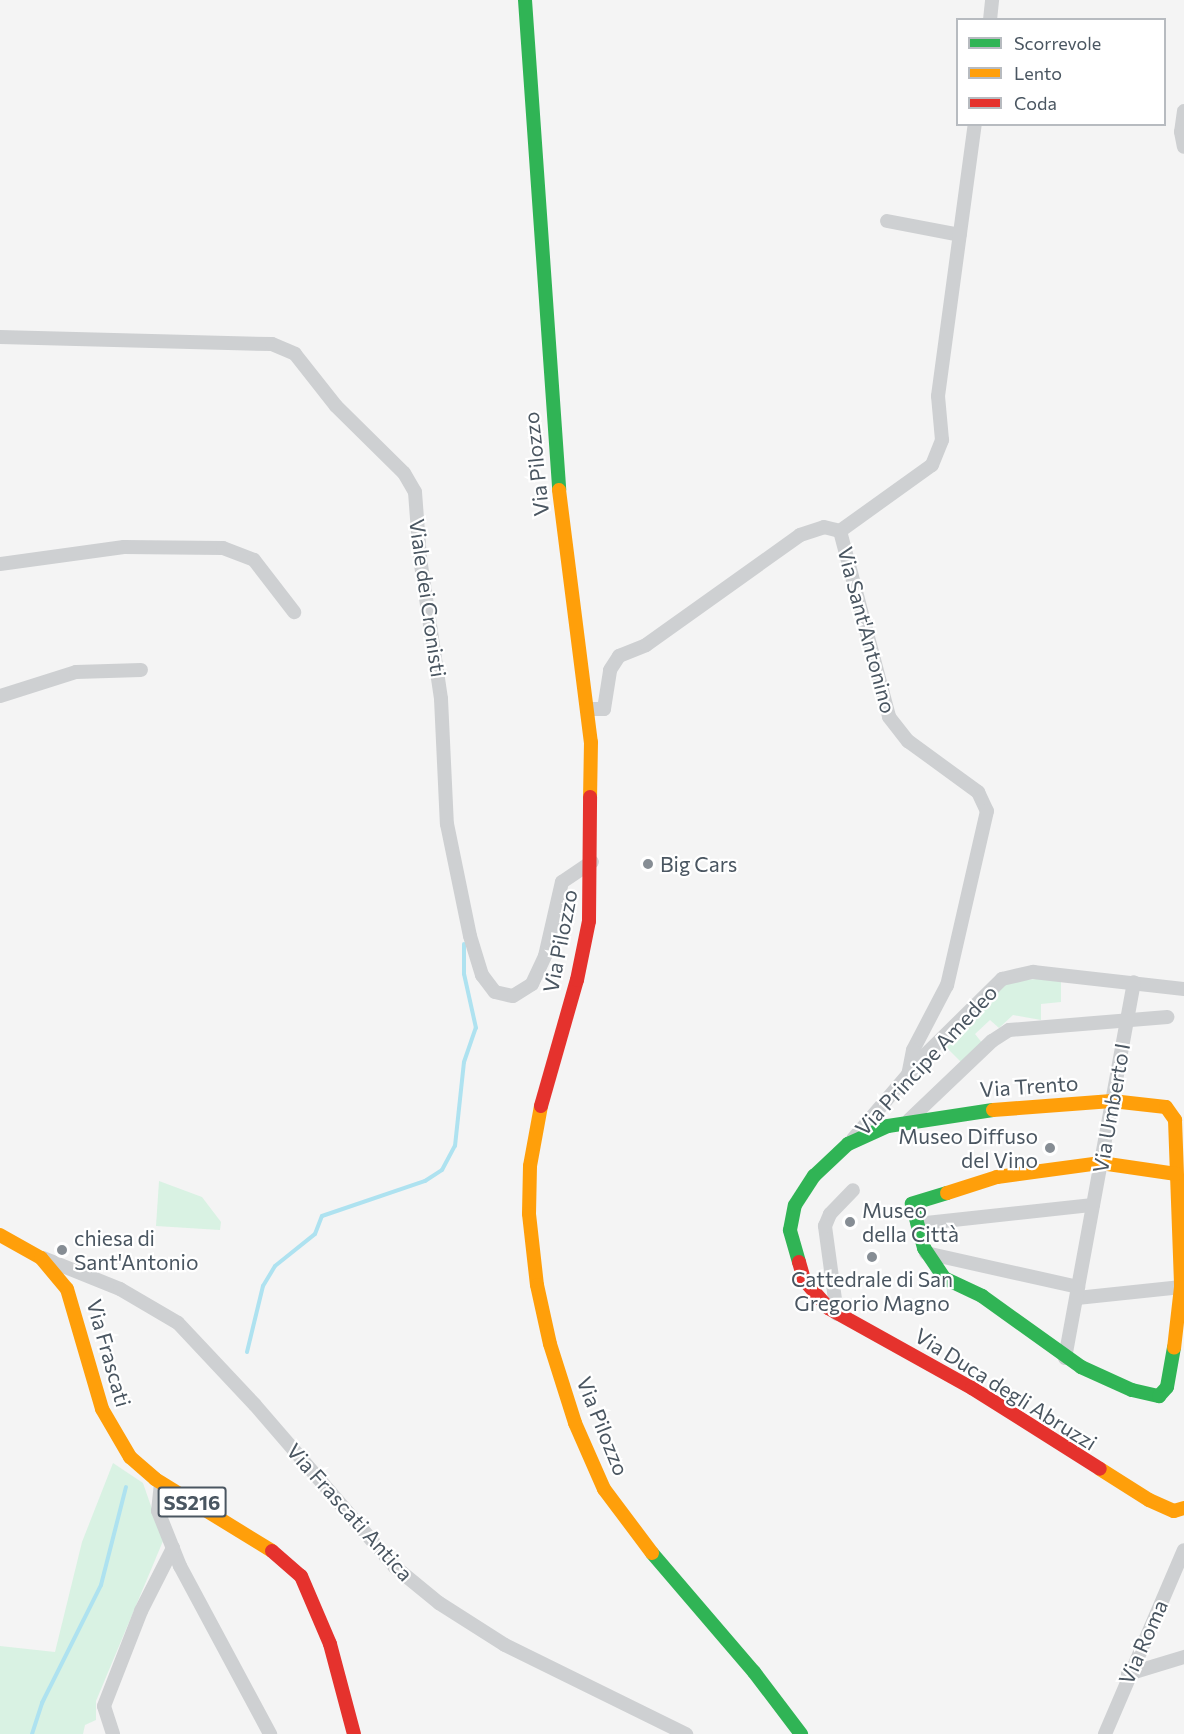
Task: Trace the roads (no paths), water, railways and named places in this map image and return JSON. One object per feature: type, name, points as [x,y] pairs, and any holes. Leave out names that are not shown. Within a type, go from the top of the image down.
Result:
[{"type":"main road","name":"Via Pilozzo","points":[[525,0],[555,458],[589,709],[592,862],[587,934],[540,1109],[530,1166],[531,1242],[547,1333],[582,1441],[613,1504],[769,1689],[801,1734]]},
{"type":"main road","name":"Via Trento","points":[[888,1126],[909,1120],[987,1110],[1112,1101],[1172,1111],[1176,1174]]},
{"type":"main road","name":"Via Duca degli Abruzzi","points":[[888,1126],[848,1144],[806,1185],[795,1205],[790,1226],[793,1251],[804,1280],[814,1295],[837,1314],[981,1394],[1149,1500],[1174,1511],[1184,1508]]},
{"type":"main road","points":[[1101,1163],[1176,1174],[1181,1287],[1173,1358],[1161,1396],[1152,1396],[1124,1387],[1065,1358],[982,1296],[944,1278],[927,1252],[917,1224],[912,1204],[997,1177],[1101,1163]]},
{"type":"main road","name":"Via Frascati","points":[[0,1234],[41,1257],[71,1296],[94,1387],[111,1430],[130,1457],[161,1483],[271,1549],[300,1574],[330,1644],[354,1734]]},
{"type":"street","points":[[990,18],[992,0]]},
{"type":"street","points":[[1184,111],[1181,132],[1184,147]]},
{"type":"street","points":[[840,531],[932,465],[942,440],[938,396],[975,126]]},
{"type":"street","points":[[887,221],[960,235]]},
{"type":"street","name":"Viale dei Cronisti","points":[[0,337],[272,344],[295,354],[336,406],[406,476],[415,492],[420,558],[441,699],[447,824],[470,936],[482,975],[495,992],[513,996],[532,984],[545,956],[562,882],[592,862]]},
{"type":"street","name":"Via Sant'Antonino","points":[[589,709],[604,709],[610,670],[619,656],[646,645],[801,535],[824,527],[840,531],[889,717],[908,741],[978,792],[987,811],[947,985],[913,1050],[908,1075]]},
{"type":"street","points":[[0,564],[124,547],[223,548],[254,560],[294,612]]},
{"type":"street","points":[[0,696],[76,672],[141,670]]},
{"type":"street","name":"Via Principe Amedeo","points":[[848,1144],[908,1075],[1002,979],[1030,972],[1184,989]]},
{"type":"street","name":"Via Umberto I","points":[[1065,1358],[1134,982]]},
{"type":"street","points":[[909,1120],[990,1043],[1009,1030],[1167,1017]]},
{"type":"street","points":[[837,1314],[825,1226],[830,1214],[854,1190]]},
{"type":"street","points":[[917,1224],[1093,1205]]},
{"type":"street","points":[[927,1252],[1078,1292],[1115,1294],[1181,1287]]},
{"type":"street","name":"Via Frascati Antica","points":[[41,1257],[120,1288],[178,1323],[255,1405],[395,1567],[439,1603],[505,1645],[686,1734]]},
{"type":"street","points":[[161,1483],[158,1511],[173,1548],[270,1734]]},
{"type":"street","points":[[113,1734],[104,1706],[141,1611],[173,1548]]},
{"type":"street","name":"Via Roma","points":[[1105,1734],[1128,1674],[1184,1552]]},
{"type":"street","points":[[1128,1674],[1184,1657]]},
{"type":"waterway","points":[[247,1352],[263,1286],[275,1266],[315,1234],[322,1216],[425,1181],[442,1170],[455,1146],[464,1062],[476,1028],[464,974],[464,944]]},
{"type":"waterway","points":[[32,1734],[42,1703],[101,1585],[126,1487]]},
{"type":"place","name":"Big Cars","points":[[648,864]]},
{"type":"place","name":"Museo Diffuso del Vino","points":[[1050,1148]]},
{"type":"place","name":"Museo della Città","points":[[850,1222]]},
{"type":"place","name":"chiesa di Sant'Antonio","points":[[62,1250]]},
{"type":"place","name":"Cattedrale di San Gregorio Magno","points":[[872,1257]]}]
